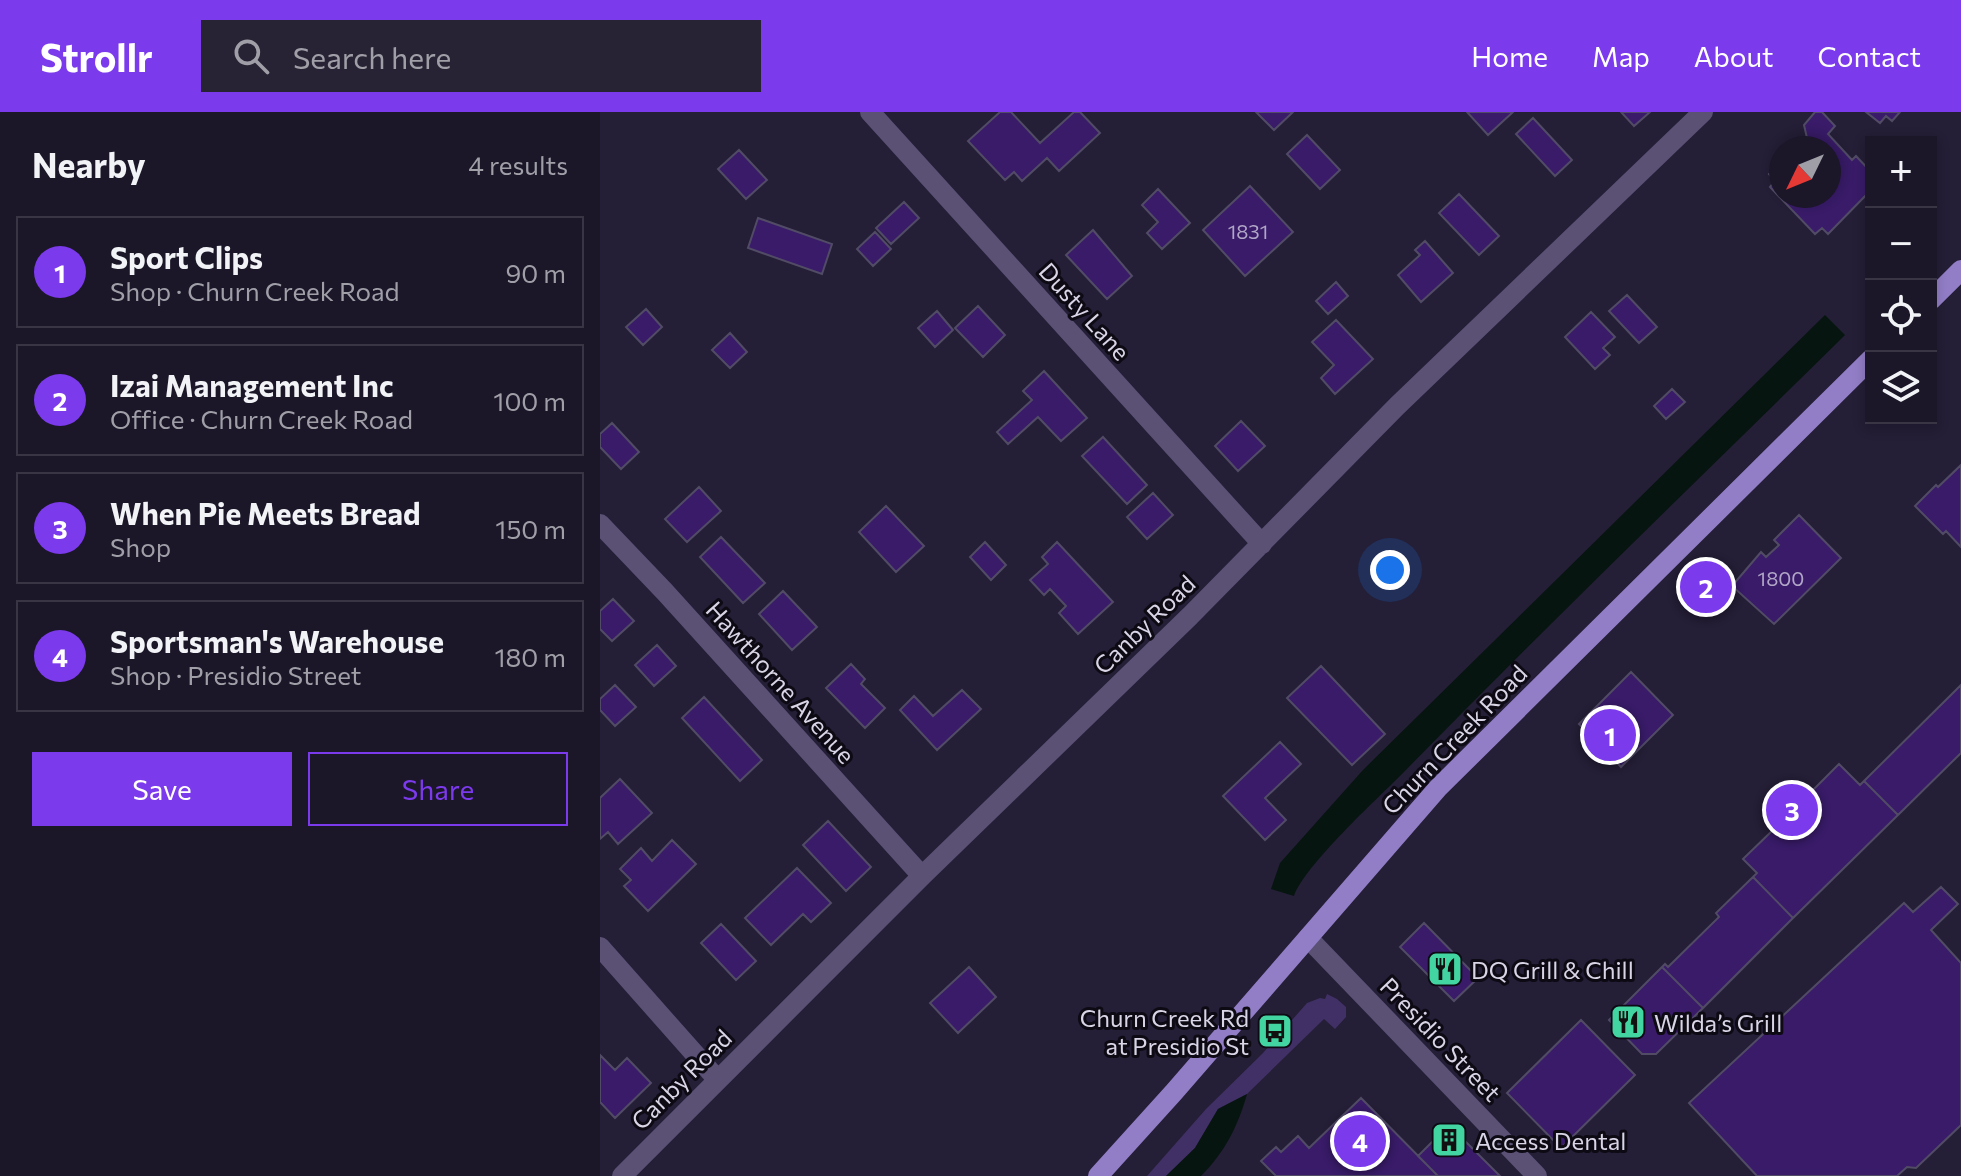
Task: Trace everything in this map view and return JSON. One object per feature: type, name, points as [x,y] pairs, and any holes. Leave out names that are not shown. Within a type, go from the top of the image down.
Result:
[{"type":"main road","points":[[1937,294],[1961,270]]},
{"type":"main road","name":"Churn Creek Road","points":[[1098,1176],[1438,788],[1865,365]]},
{"type":"street","name":"Dusty Lane","points":[[870,112],[1262,544]]},
{"type":"street","name":"Canby Road","points":[[622,1176],[922,876],[1262,544],[1418,385],[1703,112]]},
{"type":"street","name":"Hawthorne Avenue","points":[[600,524],[922,876]]},
{"type":"street","name":"Presidio Street","points":[[1308,938],[1537,1176]]},
{"type":"street","points":[[600,947],[717,1079]]},
{"type":"shaded area","points":[[1825,315],[1845,335],[1359,816],[1312,868],[1294,896],[1271,889],[1280,863],[1363,770]]},
{"type":"shaded area","points":[[1327,994],[1346,1007],[1346,1017],[1335,1029],[1324,1019],[1247,1094],[1218,1109],[1195,1148],[1166,1176],[1147,1176],[1307,1003],[1325,999]]},
{"type":"shaded area","points":[[1247,1094],[1230,1138],[1201,1176],[1166,1176],[1195,1148],[1218,1109]]},
{"type":"building","points":[[1000,112],[1011,112],[1040,143],[1074,112],[1080,112],[1100,133],[1059,171],[1047,158],[1022,181],[1014,172],[1005,180],[968,141]]},
{"type":"building","points":[[1256,112],[1293,112],[1274,130]]},
{"type":"building","points":[[1467,112],[1513,112],[1488,135]]},
{"type":"building","points":[[1621,112],[1650,112],[1634,126]]},
{"type":"building","points":[[1815,112],[1822,112],[1835,126],[1828,134],[1830,136],[1807,136],[1804,125]]},
{"type":"building","points":[[1866,112],[1900,112],[1892,121],[1886,116],[1880,123]]},
{"type":"building","points":[[1533,118],[1572,160],[1555,176],[1516,134]]},
{"type":"building","points":[[1307,135],[1340,170],[1320,189],[1287,154]]},
{"type":"building","points":[[1841,148],[1852,160],[1856,156],[1865,166],[1865,196],[1828,234],[1822,228],[1815,234],[1790,208],[1841,208]]},
{"type":"building","points":[[739,150],[767,180],[746,199],[718,169]]},
{"type":"building","points":[[1250,186],[1293,232],[1245,276],[1203,230]]},
{"type":"building","points":[[1158,189],[1190,223],[1162,249],[1147,233],[1158,222],[1142,205]]},
{"type":"building","points":[[1459,194],[1499,236],[1479,255],[1439,213]]},
{"type":"building","points":[[904,202],[919,218],[891,244],[876,228]]},
{"type":"building","points":[[758,218],[832,244],[822,274],[748,248]]},
{"type":"building","points":[[1093,230],[1132,276],[1107,299],[1066,255]]},
{"type":"building","points":[[875,232],[891,249],[873,266],[857,249]]},
{"type":"building","points":[[1425,241],[1453,273],[1421,302],[1398,275],[1420,255],[1415,250]]},
{"type":"building","points":[[1336,282],[1348,296],[1328,314],[1316,301]]},
{"type":"building","points":[[1627,295],[1657,327],[1639,343],[1609,311]]},
{"type":"building","points":[[978,306],[1005,335],[983,357],[955,328]]},
{"type":"building","points":[[646,309],[662,327],[643,345],[626,327]]},
{"type":"building","points":[[937,311],[953,330],[935,347],[918,328]]},
{"type":"building","points":[[1591,312],[1615,337],[1603,348],[1610,355],[1595,369],[1565,337]]},
{"type":"building","points":[[1336,320],[1373,359],[1335,394],[1321,378],[1334,365],[1312,342]]},
{"type":"building","points":[[730,333],[747,352],[730,368],[712,350]]},
{"type":"building","points":[[1044,371],[1087,418],[1061,441],[1038,417],[1008,444],[997,432],[1032,400],[1023,391]]},
{"type":"building","points":[[1672,389],[1685,402],[1666,419],[1654,406]]},
{"type":"building","points":[[1241,421],[1265,446],[1238,471],[1215,446]]},
{"type":"building","points":[[612,423],[639,452],[621,469],[600,447],[600,434]]},
{"type":"building","points":[[1103,437],[1147,485],[1127,504],[1082,456]]},
{"type":"building","points":[[1961,465],[1961,547],[1915,506]]},
{"type":"building","points":[[699,487],[721,511],[687,542],[665,519]]},
{"type":"building","points":[[1153,493],[1173,515],[1147,539],[1127,517]]},
{"type":"building","points":[[886,506],[924,546],[896,572],[859,532]]},
{"type":"building","points":[[1799,515],[1841,558],[1774,624],[1732,586],[1761,552],[1766,557],[1779,545],[1774,540]]},
{"type":"building","points":[[721,537],[765,583],[743,603],[700,557]]},
{"type":"building","points":[[985,542],[1006,565],[991,580],[970,557]]},
{"type":"building","points":[[1057,542],[1113,602],[1078,634],[1059,613],[1066,606],[1050,589],[1044,595],[1030,580],[1048,564],[1042,557]]},
{"type":"building","points":[[783,591],[817,627],[792,650],[759,614]]},
{"type":"building","points":[[613,599],[634,621],[612,641],[600,629],[600,611]]},
{"type":"building","points":[[657,645],[676,666],[654,686],[635,665]]},
{"type":"building","points":[[851,664],[865,679],[861,684],[885,708],[865,728],[826,688]]},
{"type":"building","points":[[1321,666],[1385,734],[1352,765],[1287,698]]},
{"type":"building","points":[[1631,672],[1673,715],[1621,767],[1579,724]]},
{"type":"building","points":[[615,685],[636,707],[615,726],[600,710],[600,699]]},
{"type":"building","points":[[1961,685],[1961,753],[1898,815],[1864,781]]},
{"type":"building","points":[[962,690],[981,709],[937,750],[900,710],[914,696],[933,716]]},
{"type":"building","points":[[704,697],[762,760],[740,781],[682,718]]},
{"type":"building","points":[[1280,742],[1301,764],[1265,798],[1286,820],[1265,840],[1223,796]]},
{"type":"building","points":[[1839,764],[1860,785],[1864,781],[1898,815],[1793,918],[1753,877],[1757,873],[1743,859],[1774,829],[1776,833]]},
{"type":"building","points":[[620,779],[652,813],[618,844],[608,832],[600,839],[600,798]]},
{"type":"building","points":[[828,821],[871,867],[846,891],[803,845]]},
{"type":"building","points":[[672,840],[696,864],[648,911],[624,886],[631,880],[620,869],[641,848],[652,861]]},
{"type":"building","points":[[797,868],[831,903],[811,922],[803,914],[771,945],[745,918]]},
{"type":"building","points":[[1753,877],[1793,918],[1703,1008],[1662,967],[1665,964],[1668,967],[1719,917],[1716,913]]},
{"type":"building","points":[[1941,887],[1958,904],[1931,930],[1961,963],[1961,1125],[1916,1168],[1907,1167],[1897,1176],[1757,1176],[1689,1103],[1904,903],[1913,912]]},
{"type":"building","name":"DQ Grill & Chill","points":[[1424,923],[1478,978],[1454,1001],[1400,947]]},
{"type":"building","points":[[721,924],[756,961],[736,980],[701,943]]},
{"type":"building","points":[[969,967],[996,997],[958,1033],[930,1003]]},
{"type":"building","points":[[1662,967],[1703,1008],[1656,1054],[1642,1054],[1609,1020]]},
{"type":"building","points":[[1581,1020],[1635,1075],[1561,1148],[1507,1093]]},
{"type":"building","points":[[600,1055],[615,1070],[627,1058],[651,1083],[615,1118],[600,1102]]},
{"type":"building","points":[[1361,1098],[1438,1176],[1276,1176],[1261,1161],[1276,1147],[1281,1152],[1298,1136],[1309,1148]]},
{"type":"building","name":"Access Dental","points":[[1449,1125],[1500,1176],[1438,1176],[1418,1156]]},
{"type":"place","name":"Izai Management Inc","points":[[1706,587]]},
{"type":"place","name":"Sport Clips","points":[[1610,735]]},
{"type":"place","name":"When Pie Meets Bread","points":[[1792,810]]},
{"type":"place","name":"DQ Grill & Chill","points":[[1445,969]]},
{"type":"place","name":"Wilda’s Grill","points":[[1628,1022]]},
{"type":"place","name":"Churn Creek Rd at Presidio St","points":[[1275,1031]]},
{"type":"place","name":"Access Dental","points":[[1449,1140]]},
{"type":"place","name":"Sportsman's Warehouse","points":[[1360,1141]]}]
